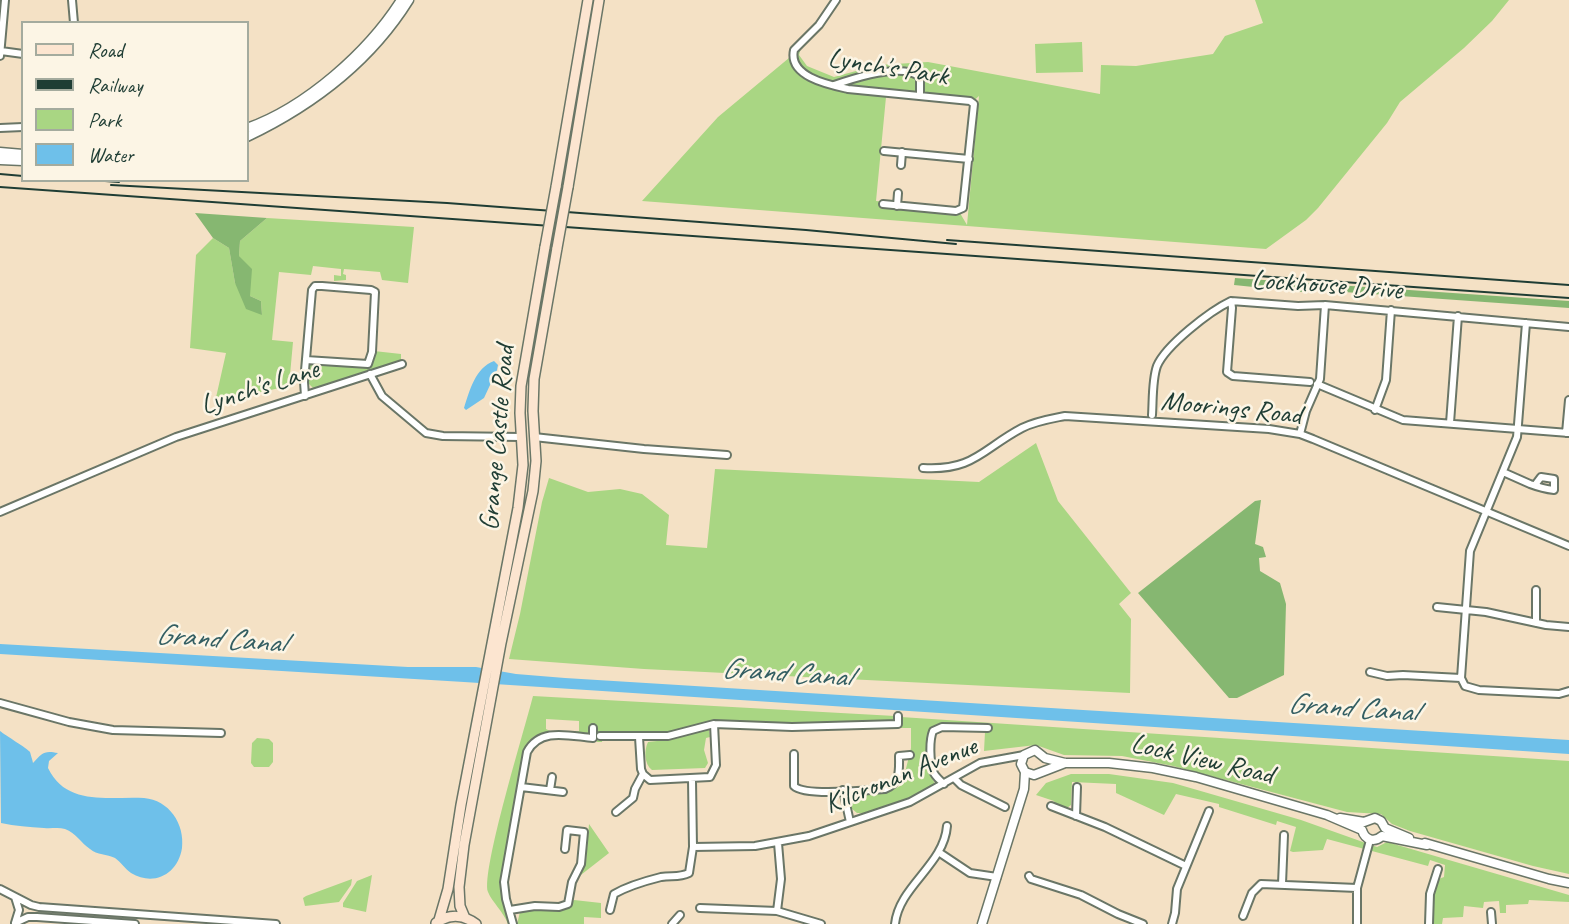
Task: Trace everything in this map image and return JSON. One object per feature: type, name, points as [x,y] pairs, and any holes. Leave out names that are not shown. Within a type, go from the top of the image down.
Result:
[{"type":"main road","name":"Grange Castle Road","points":[[497,644],[523,465],[522,386],[588,0]]},
{"type":"main road","name":"Grange Castle Road","points":[[437,922],[448,889],[497,644],[534,487],[534,379],[599,0]]},
{"type":"main road","name":"Grange Castle Road","points":[[437,922],[456,916],[465,918],[459,893],[461,861],[485,705]]},
{"type":"main road","points":[[465,918],[476,924]]},
{"type":"street","points":[[5,0],[1,54],[21,54]]},
{"type":"street","points":[[72,0],[74,21]]},
{"type":"street","points":[[248,128],[285,109],[321,85],[376,34],[401,0]]},
{"type":"street","points":[[248,136],[295,111],[339,80],[394,24],[409,0]]},
{"type":"street","name":"Lynch's Park","points":[[836,0],[818,25],[794,50],[794,61],[804,74],[832,85],[970,101],[974,104],[964,204],[960,211],[883,204]]},
{"type":"street","points":[[832,85],[902,70],[913,72],[919,77],[920,96]]},
{"type":"street","points":[[0,128],[21,127]]},
{"type":"street","points":[[884,151],[969,159]]},
{"type":"street","points":[[0,152],[21,154]]},
{"type":"street","points":[[901,165],[902,152]]},
{"type":"street","points":[[0,160],[21,162]]},
{"type":"street","points":[[897,206],[898,193]]},
{"type":"street","points":[[305,396],[306,360],[312,290],[315,286],[375,292],[376,309],[370,362],[365,365],[306,360]]},
{"type":"street","points":[[1231,301],[1227,372],[1233,376],[1310,382]]},
{"type":"street","name":"Lockhouse Drive","points":[[1152,415],[1156,373],[1163,357],[1184,336],[1231,301],[1391,310],[1569,327]]},
{"type":"street","points":[[1300,433],[1321,374],[1325,305]]},
{"type":"street","points":[[1376,410],[1386,380],[1391,310]]},
{"type":"street","points":[[1450,423],[1458,316]]},
{"type":"street","points":[[1526,323],[1518,429],[1488,511],[1470,551],[1461,678],[1465,686],[1479,690],[1559,694],[1569,691]]},
{"type":"street","name":"Lynch's Lane","points":[[0,512],[169,440],[402,364]]},
{"type":"street","points":[[370,374],[382,396],[426,433],[443,436],[521,437]]},
{"type":"street","points":[[1317,384],[1403,421],[1568,433],[1569,400]]},
{"type":"street","name":"Moorings Road","points":[[923,468],[950,468],[965,464],[1021,429],[1042,420],[1065,416],[1269,429],[1300,433],[1569,546]]},
{"type":"street","points":[[534,437],[727,455]]},
{"type":"street","points":[[1503,472],[1535,485]]},
{"type":"street","points":[[1536,590],[1536,623]]},
{"type":"street","points":[[1437,607],[1486,612],[1569,627]]},
{"type":"street","points":[[1370,673],[1461,678]]},
{"type":"street","points":[[0,703],[113,730],[221,733]]},
{"type":"street","points":[[600,736],[667,736],[714,724],[792,727],[898,724],[898,716]]},
{"type":"street","points":[[639,737],[640,769],[650,780],[710,778],[715,770],[714,724]]},
{"type":"street","points":[[954,727],[954,736]]},
{"type":"street","points":[[944,784],[933,772],[931,734],[938,728],[988,727]]},
{"type":"street","points":[[513,924],[504,881],[527,752],[539,737],[554,734],[593,737],[593,728]]},
{"type":"street","name":"Lock View Road","points":[[1065,762],[1045,758],[1035,750],[1030,767],[1065,762],[1109,763],[1196,777],[1363,826],[1375,818],[1381,821],[1383,832],[1549,880],[1569,883]]},
{"type":"street","points":[[794,754],[794,786],[798,790],[885,789],[892,786],[899,777],[899,756],[910,755]]},
{"type":"street","points":[[982,924],[1030,767],[1046,765],[1045,758]]},
{"type":"street","name":"Kilcronan Avenue","points":[[692,847],[755,846],[809,836],[910,802],[980,763],[1002,760],[1030,767]]},
{"type":"street","points":[[616,812],[633,798],[643,774]]},
{"type":"street","points":[[550,790],[552,777]]},
{"type":"street","points":[[954,778],[961,785],[1005,807]]},
{"type":"street","points":[[610,910],[614,894],[621,890],[660,878],[689,873],[692,847],[692,780]]},
{"type":"street","points":[[521,787],[563,792]]},
{"type":"street","points":[[1076,816],[1077,787]]},
{"type":"street","points":[[843,790],[850,822]]},
{"type":"street","points":[[1051,806],[1186,866]]},
{"type":"street","points":[[1172,924],[1177,889],[1209,811]]},
{"type":"street","points":[[895,924],[899,908],[940,853],[947,826]]},
{"type":"street","points":[[1363,826],[1364,836],[1370,840],[1377,840],[1383,832]]},
{"type":"street","points":[[510,910],[568,904],[572,881],[581,864],[584,832],[567,830],[565,849]]},
{"type":"street","points":[[1282,884],[1284,835]]},
{"type":"street","points":[[1357,924],[1357,888],[1370,840]]},
{"type":"street","points":[[777,911],[781,879],[778,843]]},
{"type":"street","points":[[940,853],[970,873],[998,877]]},
{"type":"street","points":[[1429,924],[1430,894],[1438,869]]},
{"type":"street","points":[[1029,876],[1031,879],[1081,895],[1117,917],[1143,924]]},
{"type":"street","points":[[0,880],[3,890],[32,905],[276,924]]},
{"type":"street","points":[[1243,916],[1255,888],[1261,884],[1357,888]]},
{"type":"street","points":[[14,895],[19,910],[14,923]]},
{"type":"street","points":[[701,908],[777,911],[821,924]]},
{"type":"street","points":[[1491,912],[1492,924]]},
{"type":"street","points":[[672,924],[680,915]]},
{"type":"street","points":[[14,923],[28,917],[37,917],[135,924]]},
{"type":"green space","points":[[1255,0],[1509,0],[1464,48],[1400,102],[1387,123],[1318,208],[1266,249],[642,201],[718,117],[801,48],[799,55],[807,66],[834,77],[878,65],[928,62],[1100,94],[1101,65],[1136,66],[1213,54],[1225,36],[1263,23]],"holes":[[[979,96],[967,225],[957,208],[876,201],[886,97],[969,105]]]},
{"type":"green space","points":[[1082,42],[1083,72],[1036,73],[1035,44]]},
{"type":"green space","points":[[195,213],[267,218],[240,241],[239,256],[252,269],[250,296],[261,301],[262,315],[246,309],[235,283],[229,248],[213,238]]},
{"type":"green space","points":[[267,218],[414,227],[408,283],[382,280],[380,272],[344,269],[346,280],[334,281],[334,275],[341,276],[341,269],[313,266],[311,275],[279,272],[272,340],[293,342],[289,386],[215,402],[226,353],[190,348],[196,255],[213,238],[229,248],[235,283],[262,315],[261,301],[250,296],[239,256],[240,241]]},
{"type":"green space","points":[[1235,278],[1569,301],[1569,308],[1316,290],[1302,292],[1234,285]]},
{"type":"green space","points":[[374,351],[401,354],[401,361],[314,389],[306,381],[308,367],[312,363],[367,367],[374,359]]},
{"type":"green space","points":[[1036,443],[1058,501],[1131,593],[1119,604],[1131,619],[1130,693],[644,669],[509,659],[549,478],[588,492],[620,489],[642,494],[669,515],[666,545],[707,548],[715,469],[979,482]]},
{"type":"green space","points":[[1261,500],[1255,544],[1263,547],[1266,557],[1259,558],[1260,571],[1280,583],[1286,604],[1284,675],[1237,698],[1229,698],[1138,593],[1255,501]]},
{"type":"green space","points":[[533,696],[895,716],[893,722],[793,725],[718,720],[669,732],[603,734],[602,742],[597,742],[598,728],[591,728],[587,734],[575,734],[573,731],[579,731],[579,721],[546,719],[546,729],[550,731],[533,737],[523,752],[502,879],[508,924],[488,892],[488,879],[497,829]]},
{"type":"green space","points":[[901,717],[1569,761],[1569,874],[1410,831],[1392,824],[1381,814],[1347,812],[1173,766],[1122,756],[1064,755],[1036,745],[984,751],[985,732],[990,729],[989,723],[941,723],[930,728],[927,739],[929,771],[935,784],[876,811],[857,813],[851,808],[853,796],[889,792],[902,785],[911,748],[911,728],[901,728]]},
{"type":"green space","points":[[707,728],[710,737],[706,738],[704,750],[708,763],[705,768],[652,770],[647,764],[648,742],[675,739]]},
{"type":"green space","points":[[257,738],[269,739],[273,743],[273,762],[269,767],[254,767],[251,763],[252,743]]},
{"type":"green space","points":[[1071,774],[1109,774],[1173,783],[1301,820],[1377,847],[1387,842],[1569,895],[1569,902],[1529,900],[1528,904],[1506,905],[1506,913],[1500,913],[1499,901],[1484,902],[1483,908],[1464,906],[1463,917],[1443,918],[1442,924],[1431,924],[1432,895],[1439,879],[1444,877],[1445,865],[1430,860],[1428,866],[1327,839],[1323,850],[1293,852],[1290,851],[1296,827],[1277,821],[1276,825],[1219,807],[1219,804],[1176,794],[1164,815],[1116,793],[1116,784],[1072,782],[1071,805],[1067,808],[1056,806],[1054,801],[1036,795],[1046,783]]},
{"type":"green space","points":[[589,824],[609,853],[577,878],[586,862]]},
{"type":"green space","points":[[372,875],[366,912],[343,907],[357,881]]},
{"type":"green space","points":[[352,879],[339,902],[305,906],[303,898],[306,896]]},
{"type":"green space","points":[[574,900],[601,903],[601,918],[584,917],[584,924],[517,924],[520,912],[563,909]]},
{"type":"water","points":[[494,361],[498,365],[497,370],[484,398],[466,410],[464,408],[474,380],[482,369]]},
{"type":"water","points":[[0,644],[408,667],[476,667],[565,678],[1569,740],[1569,754],[0,654]]},
{"type":"water","points":[[0,731],[30,752],[33,763],[44,753],[58,753],[49,761],[48,768],[66,789],[90,797],[144,798],[168,808],[181,830],[182,848],[176,865],[164,875],[148,879],[129,871],[115,858],[93,851],[65,829],[1,823]]},
{"type":"railway","points":[[0,174],[21,176]]},
{"type":"railway","points":[[111,185],[447,203],[956,244]]},
{"type":"railway","points":[[0,187],[1569,298]]},
{"type":"railway","points":[[947,240],[1569,285]]},
{"type":"water label","name":"Grand Canal","points":[[220,640]]},
{"type":"water label","name":"Grand Canal","points":[[786,674]]},
{"type":"water label","name":"Grand Canal","points":[[1352,709]]}]
